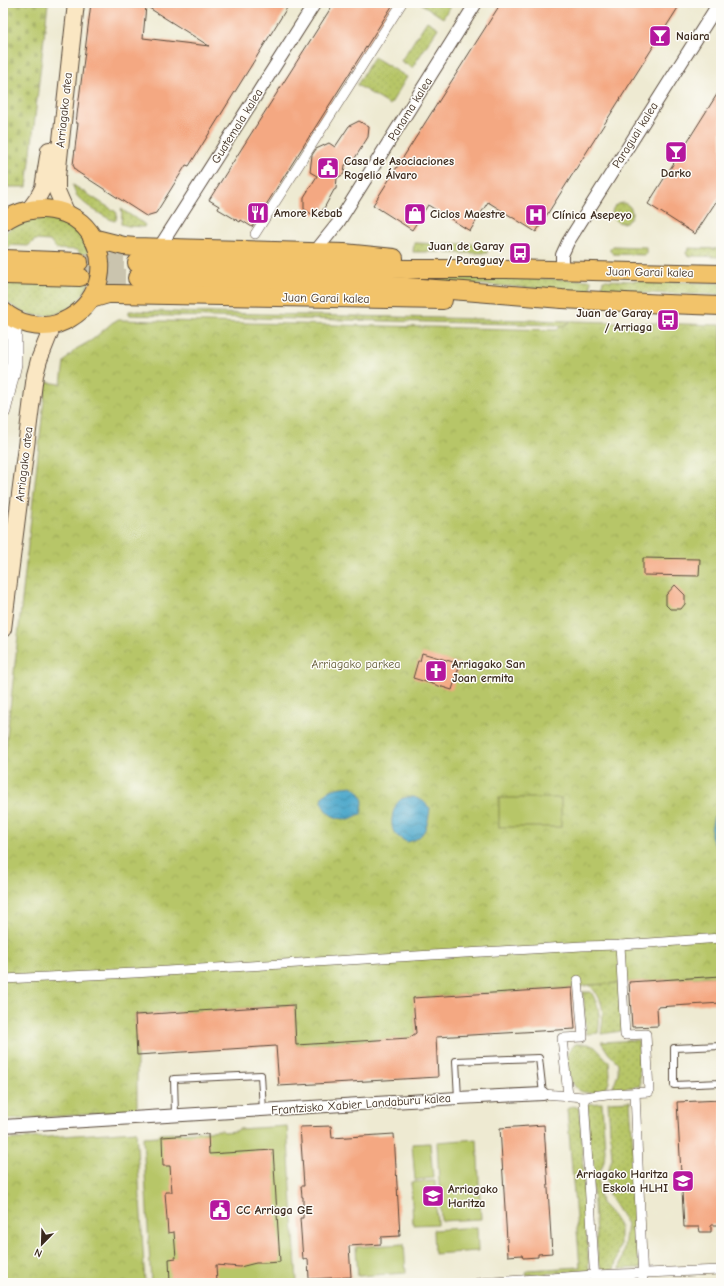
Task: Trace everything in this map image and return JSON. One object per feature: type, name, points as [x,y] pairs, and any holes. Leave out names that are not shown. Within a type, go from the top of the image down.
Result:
[{"type":"main road","name":"Arriagako atea","points":[[29,210],[37,199],[45,182],[66,3]]},
{"type":"main road","name":"Arriagako atea","points":[[67,214],[57,191],[57,177],[76,3]]},
{"type":"main road","points":[[3,222],[11,216],[38,208],[67,214],[84,226],[99,253],[100,269],[98,284],[91,299],[81,311],[68,320],[53,325],[33,325],[9,315]]},
{"type":"main road","name":"Juan Garai kalea","points":[[92,238],[124,246],[344,253],[507,269]]},
{"type":"main road","points":[[26,254],[68,265],[6,262],[26,254]]},
{"type":"main road","name":"Juan Garai kalea","points":[[721,274],[507,269],[137,270],[350,283],[562,299],[721,306]]},
{"type":"main road","name":"Juan Garai kalea","points":[[91,299],[108,294],[415,300],[562,299]]},
{"type":"main road","name":"Arriagako atea","points":[[3,628],[35,375],[39,360],[53,325]]},
{"type":"street","name":"Guatemala kalea","points":[[159,248],[315,3]]},
{"type":"street","points":[[255,234],[402,3]]},
{"type":"street","name":"Panama kalea","points":[[314,253],[338,223],[476,3]]},
{"type":"street","name":"Paraguai kalea","points":[[562,270],[562,255],[575,230],[719,3]]},
{"type":"street","points":[[3,411],[14,364],[9,315]]},
{"type":"street","points":[[3,979],[134,973],[721,938]]},
{"type":"street","name":"Frantzisko Xabier Landaburu kalea","points":[[3,1126],[458,1098],[543,1094],[584,1097],[649,1092],[646,1034],[625,1035],[620,945]]},
{"type":"street","points":[[568,1095],[562,1038],[583,1037],[578,980]]},
{"type":"street","points":[[635,1092],[643,1278]]},
{"type":"street","points":[[584,1097],[595,1279]]},
{"type":"street","points":[[478,1283],[643,1278],[721,1270]]},
{"type":"lane","points":[[721,1046],[674,1048],[674,1085],[721,1083]]},
{"type":"lane","name":"Frantzisko Xabier Landaburu kalea","points":[[458,1098],[456,1061],[539,1058],[543,1094]]},
{"type":"lane","name":"Frantzisko Xabier Landaburu kalea","points":[[175,1115],[174,1079],[261,1075],[263,1110]]},
{"type":"green space","points":[[3,3],[48,3],[27,187],[3,187]]},
{"type":"green space","points":[[420,3],[452,3],[443,18]]},
{"type":"green space","points":[[427,21],[438,28],[412,68],[401,61]]},
{"type":"green space","points":[[374,57],[407,77],[390,105],[357,85]]},
{"type":"green space","points":[[73,185],[116,212],[116,220],[114,221],[85,204],[77,196]]},
{"type":"green space","points":[[618,203],[626,203],[632,209],[632,217],[626,223],[618,223],[612,217],[612,209]]},
{"type":"green space","points":[[121,209],[144,224],[144,227],[121,224]]},
{"type":"green space","points":[[47,217],[65,222],[79,233],[88,249],[91,268],[88,285],[79,299],[66,309],[51,315],[35,315],[18,309],[3,297],[3,268],[81,258],[78,250],[56,249],[50,241],[35,240],[28,246],[10,245],[5,253],[3,267],[3,236],[17,223]]},
{"type":"green space","points":[[414,243],[441,244],[440,252],[413,252]]},
{"type":"green space","points":[[446,244],[487,244],[487,253],[446,253]]},
{"type":"green space","points":[[613,246],[646,247],[646,255],[613,254],[610,249]]},
{"type":"green space","points":[[689,248],[721,249],[721,257],[690,256],[686,253]]},
{"type":"green space","points":[[368,277],[483,277],[591,280],[591,292]]},
{"type":"green space","points":[[603,280],[721,283],[721,295],[602,292]]},
{"type":"green space","points":[[129,311],[573,321],[560,327],[557,325],[129,315]]},
{"type":"green space","name":"Arriagako parkea","points":[[118,320],[557,330],[573,321],[721,325],[721,976],[589,985],[572,988],[414,998],[416,1038],[296,1045],[294,1005],[135,1015],[137,1111],[3,1120],[3,772],[46,382],[61,384],[64,362],[70,355],[76,349],[92,340],[113,322]]},
{"type":"green space","points":[[499,798],[561,798],[561,827],[499,827]]},
{"type":"green space","points":[[621,983],[622,1031],[601,1034],[603,1013],[601,1002],[589,985]]},
{"type":"green space","points":[[583,992],[591,992],[598,1007],[598,1033],[586,1034]]},
{"type":"green space","points":[[638,1040],[640,1086],[612,1090],[618,1073],[618,1063],[609,1054],[601,1042]]},
{"type":"green space","points":[[575,1044],[588,1044],[595,1047],[609,1062],[609,1082],[605,1092],[583,1092],[579,1090],[572,1082],[567,1070],[566,1059],[568,1053]]},
{"type":"green space","points":[[630,1101],[641,1268],[620,1269],[627,1224],[609,1196],[606,1179],[612,1158],[608,1102]]},
{"type":"green space","points":[[602,1103],[605,1150],[604,1162],[599,1173],[598,1188],[601,1203],[620,1227],[620,1245],[614,1270],[602,1269],[598,1262],[587,1104]]},
{"type":"green space","points":[[572,1106],[577,1107],[580,1111],[589,1271],[526,1275],[527,1270],[580,1267],[567,1109]]},
{"type":"green space","name":"CC Arriaga GE","points":[[287,1126],[297,1282],[151,1283],[143,1137],[158,1136],[161,1134],[222,1130],[224,1132],[236,1131],[239,1129]]},
{"type":"green space","points":[[136,1131],[145,1283],[3,1283],[3,1140]]},
{"type":"green space","points":[[477,1139],[481,1219],[441,1221],[437,1142]]},
{"type":"green space","points":[[430,1143],[433,1178],[415,1180],[412,1144]]},
{"type":"green space","points":[[435,1181],[437,1224],[413,1225],[411,1182]]},
{"type":"green space","points":[[477,1227],[478,1251],[434,1254],[433,1230]]},
{"type":"green space","points":[[404,1244],[406,1273],[358,1276],[356,1247]]},
{"type":"water","points":[[352,786],[359,792],[363,801],[361,814],[349,819],[344,819],[336,817],[325,810],[322,802],[325,794],[334,789]]},
{"type":"water","points":[[406,797],[414,797],[423,801],[430,808],[427,825],[422,834],[418,838],[407,842],[398,837],[394,832],[392,819],[397,803],[400,800]]},
{"type":"water","points":[[721,812],[721,853],[712,839],[711,832],[714,816]]},
{"type":"building","points":[[91,3],[290,3],[189,166],[186,165],[156,213],[146,216],[76,171],[73,165],[78,123],[76,123]],"holes":[[[146,6],[209,46],[143,38]]]},
{"type":"building","points":[[334,3],[394,3],[252,227],[218,209],[219,206],[209,200]]},
{"type":"building","points":[[501,3],[681,3],[536,232],[488,202],[470,231],[428,205],[412,230],[373,205]]},
{"type":"building","points":[[721,88],[721,194],[695,234],[648,204]]},
{"type":"building","name":"Casa de Asociaciones Rogelio Álvaro","points":[[359,121],[369,127],[368,137],[355,160],[345,165],[344,174],[337,178],[336,189],[323,210],[313,215],[304,209],[304,197],[317,176],[310,172],[312,155],[316,149],[329,143],[335,147],[349,126]]},
{"type":"building","points":[[643,558],[700,559],[699,576],[643,575]]},
{"type":"building","points":[[675,585],[685,595],[685,604],[681,609],[670,609],[666,605],[666,595]]},
{"type":"building","name":"Arriagako San Joan ermita","points":[[422,653],[460,664],[452,690],[413,678]]},
{"type":"building","points":[[721,976],[721,1003],[657,1007],[658,1026],[632,1027],[629,982]]},
{"type":"building","points":[[572,988],[575,1029],[436,1037],[438,1077],[279,1086],[276,1046],[137,1055],[135,1015],[294,1005],[296,1045],[409,1038],[416,1033],[413,998]]},
{"type":"building","points":[[721,1100],[721,1225],[711,1225],[711,1232],[700,1232],[699,1227],[684,1227],[677,1102]]},
{"type":"building","points":[[544,1125],[552,1253],[538,1254],[538,1257],[523,1258],[522,1255],[508,1256],[500,1128]]},
{"type":"building","points":[[331,1126],[332,1138],[394,1134],[400,1236],[381,1237],[381,1244],[349,1246],[351,1277],[309,1279],[308,1259],[303,1260],[300,1218],[303,1218],[303,1197],[301,1186],[304,1186],[300,1127]]},
{"type":"building","name":"CC Arriaga GE","points":[[208,1134],[209,1154],[273,1150],[280,1262],[256,1263],[240,1267],[216,1265],[217,1283],[170,1283],[169,1259],[176,1258],[174,1232],[168,1233],[165,1192],[172,1192],[170,1166],[163,1166],[162,1137]]},
{"type":"tunnel","points":[[79,262],[137,263]]},
{"type":"tunnel","points":[[80,277],[137,278]]},
{"type":"place","name":"Naiara","points":[[660,36]]},
{"type":"place","name":"Darko","points":[[676,152]]},
{"type":"place","name":"Casa de Asociaciones Rogelio Álvaro","points":[[328,168]]},
{"type":"place","name":"Amore Kebab","points":[[258,213]]},
{"type":"place","name":"Ciclos Maestre","points":[[415,214]]},
{"type":"place","name":"Clínica Asepeyo","points":[[536,215]]},
{"type":"place","name":"Juan de Garay / Paraguay","points":[[520,253]]},
{"type":"place","name":"Juan de Garay / Arriaga","points":[[668,320]]},
{"type":"place","name":"Arriagako San Joan ermita","points":[[436,671]]},
{"type":"place","name":"Arriagako Haritza Eskola HLHI","points":[[683,1181]]},
{"type":"place","name":"Arriagako Haritza","points":[[433,1196]]},
{"type":"place","name":"CC Arriaga GE","points":[[220,1210]]}]
